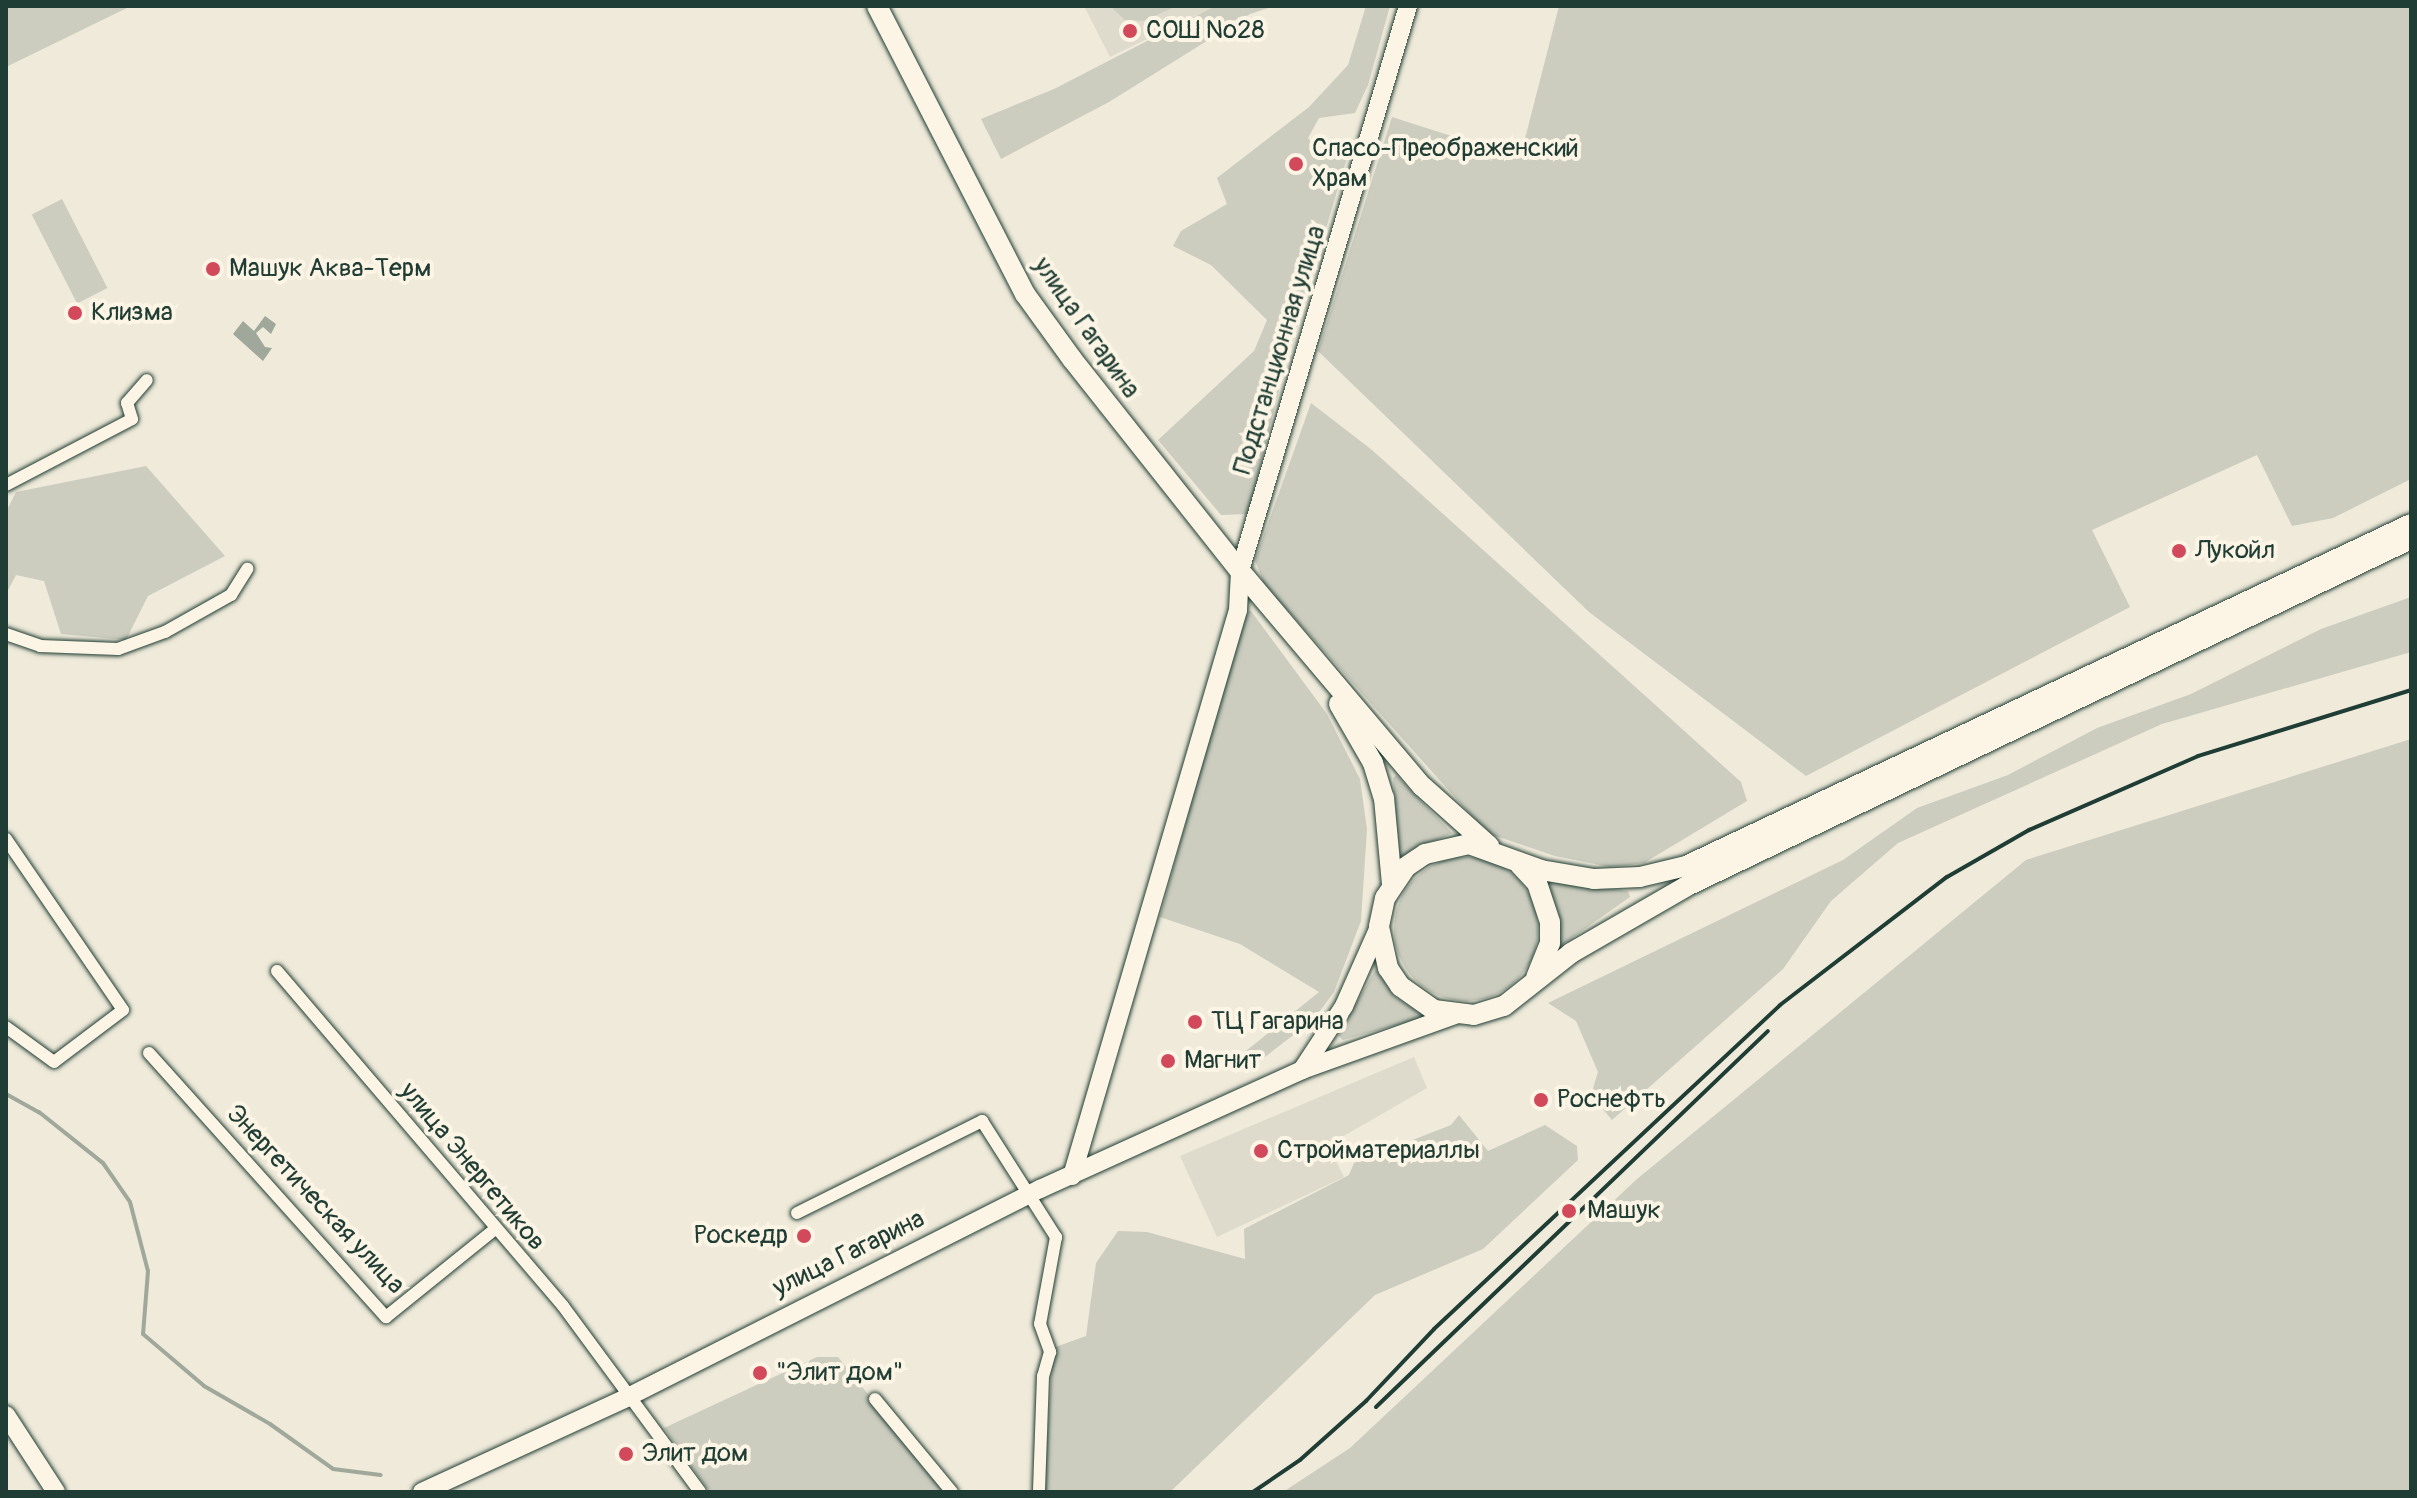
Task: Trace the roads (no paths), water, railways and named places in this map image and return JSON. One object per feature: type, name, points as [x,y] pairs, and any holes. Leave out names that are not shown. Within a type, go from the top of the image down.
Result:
[{"type":"main road","name":"улица Гагарина","points":[[877,6],[1025,294],[1240,571],[1303,647]]},
{"type":"main road","points":[[1392,885],[1416,860],[1446,846],[1500,852],[1541,870],[1594,879],[1632,878],[1686,866],[2411,524]]},
{"type":"main road","points":[[1303,647],[1373,763],[1384,798],[1392,885],[1379,927],[1381,948],[1400,986],[1416,1000],[1455,1015],[1504,1006],[1534,980],[1611,927],[1687,886],[2411,539]]},
{"type":"main road","points":[[1303,647],[1422,786],[1537,883],[1550,922],[1547,952],[1534,980]]},
{"type":"street","name":"Подстанционная улица","points":[[1072,1176],[1238,610],[1240,571],[1408,6]]},
{"type":"street","points":[[6,485],[132,419],[127,403],[147,380]]},
{"type":"street","points":[[6,634],[40,646],[118,649],[165,632],[231,595],[247,569]]},
{"type":"street","points":[[6,839],[123,1010],[54,1062],[6,1027]]},
{"type":"street","points":[[1302,1070],[1344,1006],[1379,927]]},
{"type":"street","name":"улица Энергетиков","points":[[277,971],[563,1306],[626,1398],[700,1492]]},
{"type":"street","name":"улица Гагарина","points":[[422,1492],[626,1398],[1032,1193],[1302,1070],[1455,1015]]},
{"type":"street","name":"Энергетическая улица","points":[[149,1053],[386,1317],[495,1229]]},
{"type":"street","points":[[797,1213],[982,1121],[1032,1193],[1056,1237],[1040,1324],[1050,1352],[1043,1376],[1039,1492]]},
{"type":"street","points":[[875,1399],[952,1492]]},
{"type":"street","points":[[6,1415],[56,1492]]},
{"type":"waterway","points":[[6,1094],[39,1112],[103,1163],[130,1202],[148,1271],[143,1334],[204,1386],[270,1424],[333,1469],[381,1475]]},
{"type":"railway","points":[[1253,1492],[1300,1460],[1366,1401],[1434,1329],[1780,1005],[1947,877],[2029,830],[2198,756],[2411,690]]},
{"type":"railway","points":[[1376,1407],[1768,1031]]},
{"type":"place","name":"СОШ №28","points":[[1130,31]]},
{"type":"place","name":"Спасо-Преображенский Храм","points":[[1296,164]]},
{"type":"place","name":"Машук Аква-Терм","points":[[213,269]]},
{"type":"place","name":"Клизма","points":[[75,313]]},
{"type":"place","name":"Лукойл","points":[[2179,551]]},
{"type":"place","name":"ТЦ Гагарина","points":[[1195,1022]]},
{"type":"place","name":"Магнит","points":[[1168,1061]]},
{"type":"place","name":"Роснефть","points":[[1541,1100]]},
{"type":"place","name":"Стройматериаллы","points":[[1261,1151]]},
{"type":"place","name":"Машук","points":[[1569,1211]]},
{"type":"place","name":"Роскедр","points":[[804,1236]]},
{"type":"place","name":"\"Элит дом\"","points":[[760,1373]]},
{"type":"place","name":"Элит дом","points":[[626,1454]]}]
